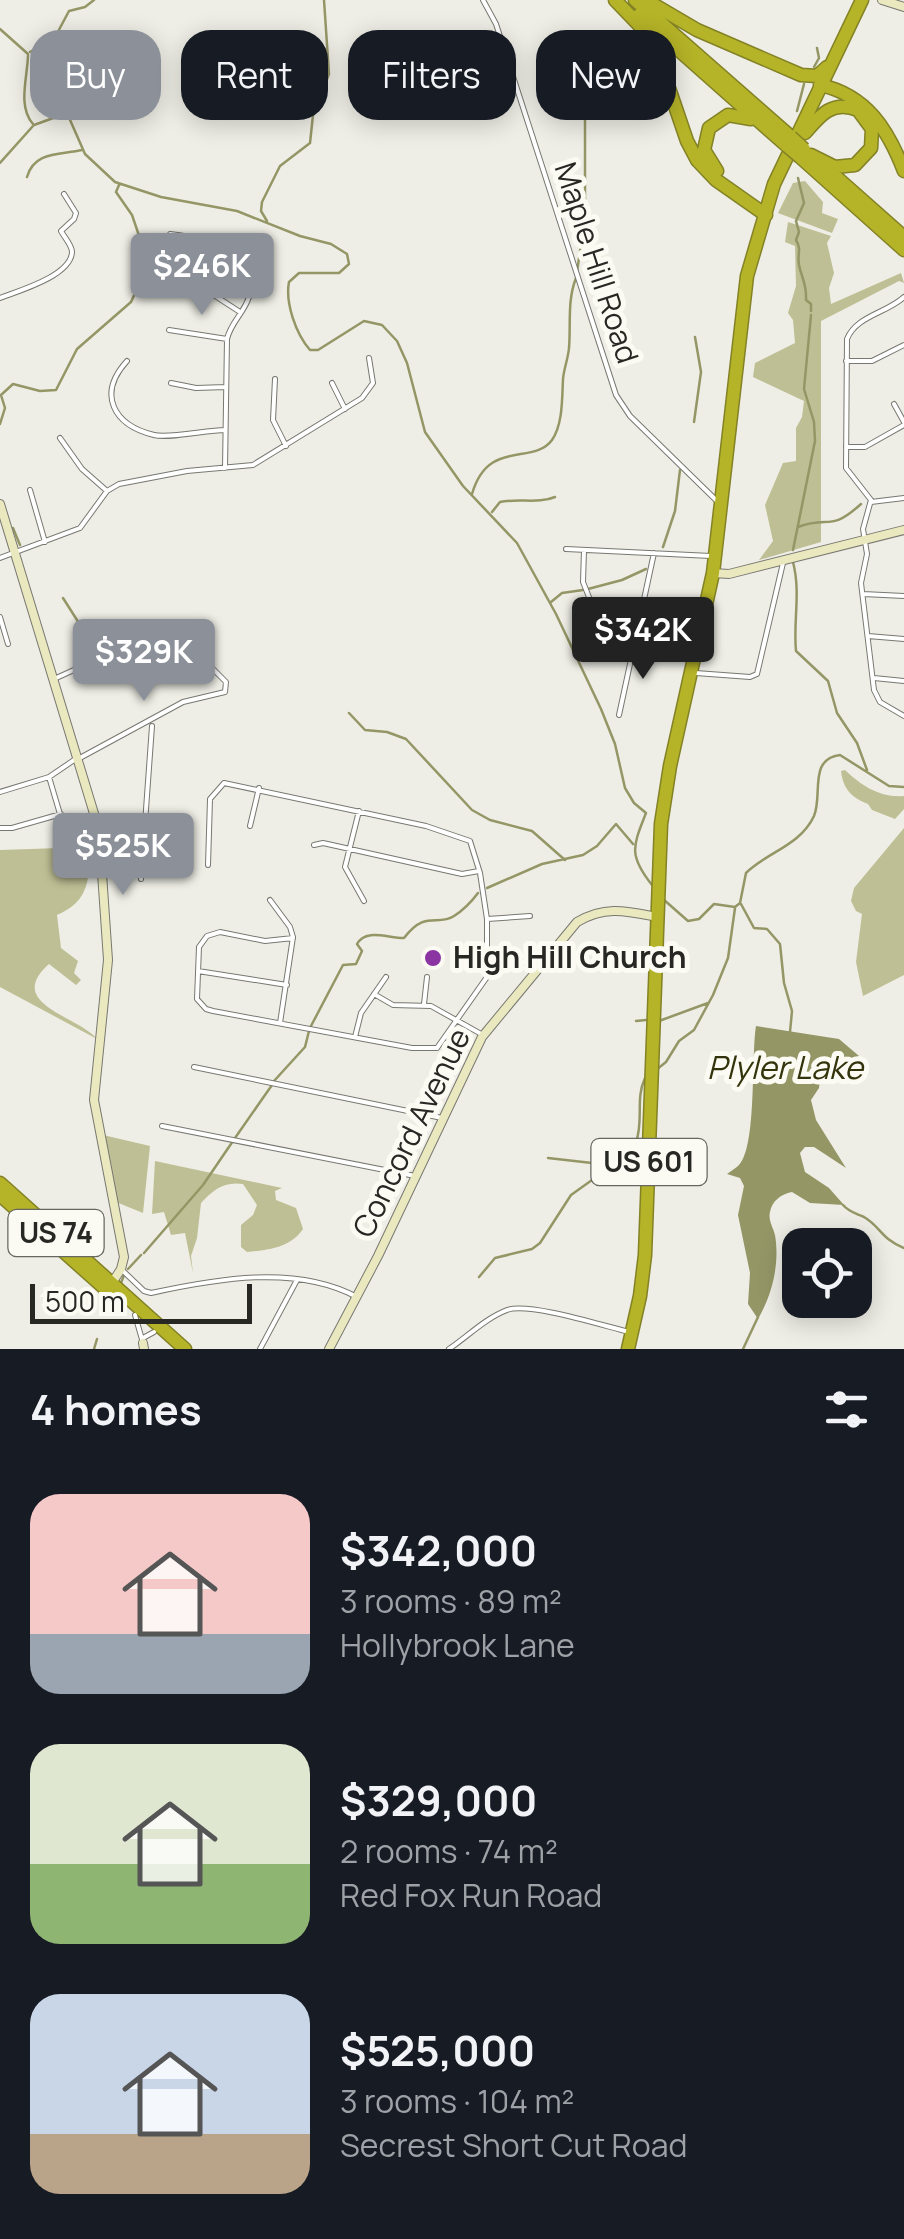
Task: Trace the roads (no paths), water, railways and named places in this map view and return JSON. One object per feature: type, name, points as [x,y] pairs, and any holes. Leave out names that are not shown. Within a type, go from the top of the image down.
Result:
[{"type":"highway","points":[[618,0],[770,131]]},
{"type":"highway","points":[[618,0],[657,53],[696,160],[712,176],[766,212]]},
{"type":"highway","points":[[636,0],[789,141],[904,237]]},
{"type":"highway","points":[[646,0],[709,36],[804,76],[816,76],[832,62]]},
{"type":"highway","name":"US 601","points":[[766,212],[862,0]]},
{"type":"highway","name":"US 601","points":[[628,1349],[645,1255],[664,796],[716,556],[747,276],[766,212],[824,86],[870,0]]},
{"type":"highway","points":[[824,86],[860,103],[880,120],[904,171]]},
{"type":"highway","points":[[805,132],[823,112],[842,106],[861,112],[872,129],[869,151],[855,165],[838,167],[805,154]]},
{"type":"highway","points":[[766,212],[713,167],[704,143],[711,125],[728,115],[744,116],[789,141]]},
{"type":"highway","points":[[805,154],[904,250]]},
{"type":"highway","name":"US 74","points":[[0,1183],[173,1349]]},
{"type":"highway","name":"US 74","points":[[0,1195],[184,1349]]},
{"type":"street","name":"Maple Hill Road","points":[[483,0],[496,24],[616,395],[630,416],[722,505]]},
{"type":"street","points":[[882,0],[904,7]]},
{"type":"street","points":[[0,298],[57,274],[70,259],[71,248],[61,231],[76,213],[64,194]]},
{"type":"street","points":[[170,234],[218,242],[245,260],[252,274],[252,287],[227,339],[226,468]]},
{"type":"street","points":[[177,280],[203,288],[240,312]]},
{"type":"street","points":[[904,297],[849,331],[846,361],[848,474],[867,491],[871,502],[862,529],[867,554],[861,583],[874,690],[880,702],[904,716]]},
{"type":"street","points":[[169,330],[227,339]]},
{"type":"street","points":[[846,361],[872,361],[904,345]]},
{"type":"street","points":[[0,558],[85,524],[106,491],[127,482],[186,470],[252,466],[374,391],[369,358]]},
{"type":"street","points":[[128,361],[115,375],[110,390],[112,406],[125,420],[159,436],[225,430]]},
{"type":"street","points":[[275,379],[273,420],[286,446]]},
{"type":"street","points":[[172,383],[196,388],[226,387]]},
{"type":"street","points":[[332,383],[345,409]]},
{"type":"street","points":[[846,447],[864,447],[904,424],[894,404]]},
{"type":"street","points":[[60,438],[82,469],[106,491]]},
{"type":"street","points":[[30,490],[45,542]]},
{"type":"street","points":[[871,502],[904,498]]},
{"type":"street","points":[[0,504],[99,832],[108,960],[94,1100],[124,1257],[110,1286]]},
{"type":"street","points":[[713,573],[717,576],[904,530]]},
{"type":"street","points":[[566,549],[716,556]]},
{"type":"street","points":[[584,550],[583,582],[606,636],[695,658]]},
{"type":"street","points":[[619,715],[654,553]]},
{"type":"street","points":[[692,673],[750,677],[757,674],[783,560]]},
{"type":"street","points":[[863,594],[904,596]]},
{"type":"street","points":[[0,617],[8,644]]},
{"type":"street","points":[[54,679],[171,626]]},
{"type":"street","points":[[868,636],[904,639]]},
{"type":"street","points":[[0,792],[50,777],[183,702],[224,692],[226,682],[211,667],[209,658]]},
{"type":"street","points":[[874,678],[904,681]]},
{"type":"street","points":[[141,879],[152,726]]},
{"type":"street","points":[[50,777],[68,841]]},
{"type":"street","points":[[208,865],[212,793],[224,783],[466,837],[474,851],[487,919],[487,976],[455,1019],[443,1044],[432,1050],[206,1009],[197,999],[199,947],[213,933],[265,941],[293,938]]},
{"type":"street","points":[[250,826],[259,788]]},
{"type":"street","points":[[359,811],[345,867],[364,901]]},
{"type":"street","points":[[0,828],[61,814]]},
{"type":"street","points":[[99,832],[144,835]]},
{"type":"street","points":[[314,844],[462,874],[479,871]]},
{"type":"street","points":[[270,900],[290,927],[293,938],[280,1023]]},
{"type":"street","name":"Concord Avenue","points":[[329,1349],[483,1035],[573,926],[591,914],[610,909],[657,917]]},
{"type":"street","points":[[487,919],[530,916]]},
{"type":"street","points":[[488,958],[518,958],[535,969]]},
{"type":"street","points":[[198,971],[287,985]]},
{"type":"street","points":[[424,1004],[427,976]]},
{"type":"street","points":[[355,1037],[358,1018],[386,977]]},
{"type":"street","points":[[374,994],[393,1005],[424,1004],[483,1035]]},
{"type":"street","points":[[194,1068],[442,1118]]},
{"type":"street","points":[[162,1126],[415,1176]]},
{"type":"street","points":[[121,1269],[150,1292],[218,1280],[297,1280],[329,1284],[357,1297]]},
{"type":"street","points":[[260,1349],[297,1280]]},
{"type":"street","points":[[449,1349],[486,1322],[514,1308],[632,1333]]},
{"type":"street","points":[[135,1315],[143,1346]]},
{"type":"street","points":[[143,1346],[146,1334],[154,1332]]},
{"type":"water","name":"Plyler Lake","points":[[756,1026],[839,1039],[859,1056],[855,1060],[835,1056],[822,1065],[819,1088],[811,1100],[816,1120],[846,1168],[814,1147],[805,1147],[800,1153],[805,1172],[829,1188],[844,1205],[810,1203],[792,1192],[775,1201],[770,1221],[775,1235],[776,1268],[758,1319],[748,1304],[750,1273],[738,1215],[744,1186],[740,1178],[727,1174],[739,1165],[749,1139]]},
{"type":"waterway","points":[[59,30],[69,11],[94,0]]},
{"type":"waterway","points":[[267,221],[261,211],[262,202],[280,166],[310,143],[313,115],[329,74],[324,0]]},
{"type":"waterway","points":[[0,29],[28,54],[24,100],[33,124]]},
{"type":"waterway","points":[[814,67],[819,58],[817,48]]},
{"type":"waterway","points":[[797,111],[804,84]]},
{"type":"waterway","points":[[34,125],[67,113],[85,154],[115,182],[161,197],[237,211],[331,244],[347,254],[349,264],[339,273],[299,273],[289,282],[290,309],[300,336],[310,350],[318,350],[364,321],[382,325],[397,341],[407,363],[425,432],[463,486],[517,543],[601,709],[615,744],[625,788],[646,813],[635,850],[639,866],[652,885]]},
{"type":"waterway","points":[[577,272],[585,217],[585,120]]},
{"type":"waterway","points":[[0,163],[33,126]]},
{"type":"waterway","points":[[27,177],[42,158],[82,150]]},
{"type":"waterway","points":[[798,178],[804,203],[796,221],[796,240],[811,311]]},
{"type":"waterway","points":[[0,424],[5,408],[1,395],[13,384],[40,391],[56,390],[77,349],[131,302],[147,259],[132,215],[116,192],[119,185]]},
{"type":"waterway","points":[[472,494],[489,466],[499,459],[534,452],[556,434],[576,278]]},
{"type":"waterway","points":[[793,550],[815,441],[804,389],[811,315]]},
{"type":"waterway","points":[[694,422],[701,372],[695,337]]},
{"type":"waterway","points":[[663,547],[675,511],[680,470]]},
{"type":"waterway","points":[[492,512],[500,502],[555,497]]},
{"type":"waterway","points":[[798,527],[835,521],[861,504]]},
{"type":"waterway","points":[[13,528],[20,545]]},
{"type":"waterway","points":[[793,562],[796,651],[828,681],[837,713],[857,743],[867,770]]},
{"type":"waterway","points":[[588,589],[646,569]]},
{"type":"waterway","points":[[551,602],[562,593],[583,590]]},
{"type":"waterway","points":[[63,598],[98,653]]},
{"type":"waterway","points":[[349,713],[365,730],[406,739],[472,810],[490,820],[532,831],[565,860]]},
{"type":"waterway","points":[[663,899],[688,921],[699,919],[714,904],[735,907],[740,903],[746,873],[792,842],[808,826],[816,808],[820,771],[830,758],[840,755],[889,786],[904,787]]},
{"type":"waterway","points":[[487,888],[542,864],[583,855],[597,846],[616,824],[633,844]]},
{"type":"waterway","points":[[311,1026],[343,965],[356,964],[362,951],[357,944],[361,939],[371,935],[404,938],[425,921],[454,916],[478,893]]},
{"type":"waterway","points":[[741,904],[754,928],[767,929],[780,944],[792,1011],[790,1032]]},
{"type":"waterway","points":[[656,1070],[679,1041],[694,1030],[713,995],[728,958],[735,908]]},
{"type":"waterway","points":[[659,1021],[708,1003]]},
{"type":"waterway","points":[[636,1021],[646,1020]]},
{"type":"waterway","points":[[274,1081],[305,1047],[309,1031]]},
{"type":"waterway","points":[[479,1277],[495,1258],[532,1249],[540,1243],[571,1195],[599,1175],[611,1150],[636,1142],[645,1078]]},
{"type":"waterway","points":[[235,1138],[272,1085]]},
{"type":"waterway","points":[[144,1253],[203,1185],[233,1141]]},
{"type":"waterway","points":[[548,1158],[592,1163],[604,1160]]},
{"type":"waterway","points":[[843,1205],[904,1248]]},
{"type":"waterway","points":[[128,1269],[141,1255]]},
{"type":"waterway","points":[[121,1283],[124,1275]]},
{"type":"waterway","points":[[107,1313],[112,1301]]},
{"type":"waterway","points":[[743,1349],[758,1317]]},
{"type":"waterway","points":[[94,1349],[97,1339]]},
{"type":"place","name":"High Hill Church","points":[[433,958]]}]
